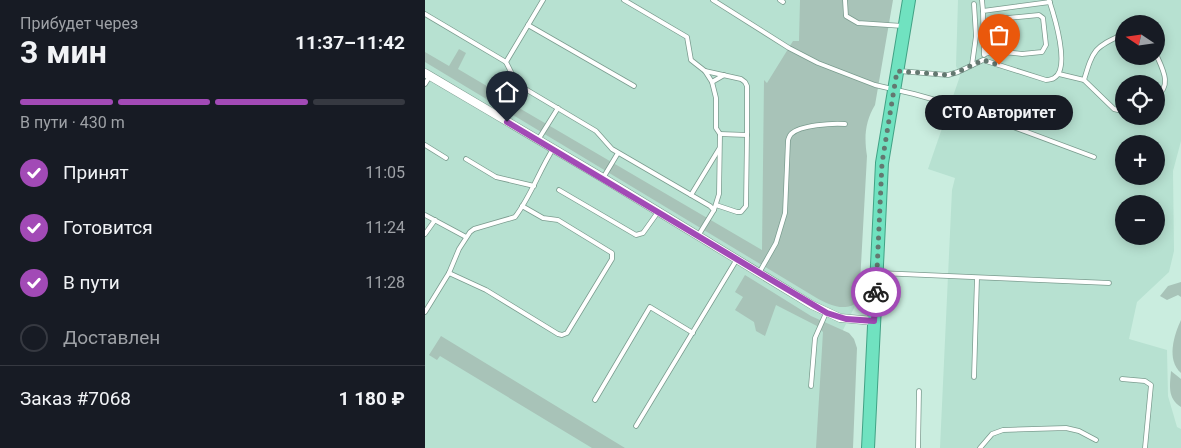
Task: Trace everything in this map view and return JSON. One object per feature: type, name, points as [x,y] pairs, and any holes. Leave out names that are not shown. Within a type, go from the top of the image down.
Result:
[{"type":"highway","points":[[868,448],[882,163],[909,0]]},
{"type":"street","points":[[428,75],[827,313],[846,319],[874,321]]},
{"type":"lane","points":[[506,62],[543,0]]},
{"type":"lane","points":[[624,0],[687,37],[691,60],[705,71],[712,82],[716,98],[716,123],[720,134],[719,194],[714,210],[698,236]]},
{"type":"lane","points":[[713,0],[805,57],[871,84],[957,106],[1094,157]]},
{"type":"lane","points":[[845,0],[846,16],[858,24],[905,26]]},
{"type":"lane","points":[[982,0],[985,54],[983,60]]},
{"type":"lane","points":[[897,71],[948,75],[983,60],[1046,80],[1054,79],[1059,74],[1062,66],[1062,53],[1050,1],[983,11]]},
{"type":"lane","points":[[972,65],[975,36],[974,4]]},
{"type":"lane","points":[[425,14],[506,62],[517,84],[596,131],[609,147],[714,210]]},
{"type":"lane","points":[[985,54],[995,51],[1022,54],[1042,52],[1046,45],[1043,18],[1039,15],[997,19],[993,26],[995,51]]},
{"type":"lane","points":[[528,25],[634,86]]},
{"type":"lane","points":[[1083,80],[1090,59],[1095,51],[1105,42],[1115,38]]},
{"type":"lane","points":[[705,71],[741,79],[747,86],[746,206],[741,212],[737,212],[716,205]]},
{"type":"lane","points":[[1059,74],[1083,80],[1115,109]]},
{"type":"lane","points":[[425,84],[428,75]]},
{"type":"lane","points":[[712,82],[724,75]]},
{"type":"lane","points":[[538,140],[557,108]]},
{"type":"lane","points":[[759,273],[774,248],[785,213],[787,141],[790,134],[825,123],[845,124]]},
{"type":"lane","points":[[720,134],[747,134]]},
{"type":"lane","points":[[425,145],[446,158]]},
{"type":"lane","points":[[691,195],[720,147]]},
{"type":"lane","points":[[425,312],[449,273],[466,237],[474,229],[512,218],[534,186],[553,149]]},
{"type":"lane","points":[[603,178],[618,153]]},
{"type":"lane","points":[[466,159],[496,177],[534,186]]},
{"type":"lane","points":[[559,190],[636,234],[643,233],[658,212]]},
{"type":"lane","points":[[449,273],[486,290],[559,334],[567,333],[612,259],[612,253],[558,220],[537,216],[522,206]]},
{"type":"lane","points":[[425,215],[466,237]]},
{"type":"lane","points":[[425,234],[435,220]]},
{"type":"lane","points":[[636,426],[737,259]]},
{"type":"lane","points":[[877,273],[1109,283]]},
{"type":"lane","points":[[974,377],[977,278]]},
{"type":"lane","points":[[595,400],[650,307],[693,332]]},
{"type":"lane","points":[[811,386],[815,338],[827,313]]},
{"type":"lane","points":[[1122,379],[1145,381],[1151,385],[1145,448]]},
{"type":"lane","points":[[917,448],[919,391]]},
{"type":"lane","points":[[980,448],[995,432],[1003,430],[1066,428],[1096,440]]},
{"type":"shaded area","points":[[425,0],[867,0],[866,110],[857,302],[838,340],[832,448],[425,448]]},
{"type":"shaded area","points":[[800,0],[893,0],[875,105],[869,117],[866,130],[867,156],[859,301],[849,307],[832,305],[815,297],[425,62],[425,52],[449,66],[459,49],[466,53],[458,69],[497,92],[497,95],[762,250],[764,80],[767,83],[793,41],[799,41]]},
{"type":"shaded area","points":[[958,0],[1181,0],[1181,141],[1173,171],[1174,251],[1169,272],[1137,302],[1129,339],[1167,350],[1168,396],[1177,427],[1181,429],[1181,448],[940,448],[952,190],[955,178],[928,169],[960,76],[956,66]]},
{"type":"shaded area","points":[[745,275],[811,316],[849,333],[854,339],[857,348],[853,448],[816,448],[823,332],[817,326],[776,305],[765,336],[756,331],[754,322],[735,310],[743,297],[735,292]]},
{"type":"shaded area","points":[[1181,282],[1181,297],[1178,295],[1167,300],[1160,296],[1168,286]]},
{"type":"shaded area","points":[[1181,320],[1181,373],[1176,368],[1173,347]]},
{"type":"shaded area","points":[[441,336],[625,448],[592,448],[440,356],[437,360],[429,355]]},
{"type":"shaded area","points":[[1171,371],[1181,379],[1181,407],[1173,400],[1171,395]]},
{"type":"way so far","points":[[876,292],[882,163],[897,71],[942,75],[954,74],[983,60],[999,65]]},
{"type":"place","name":"СТО Авторитет","points":[[999,65]]},
{"type":"route","points":[[507,122],[827,313],[846,319],[874,321],[876,292]]}]
